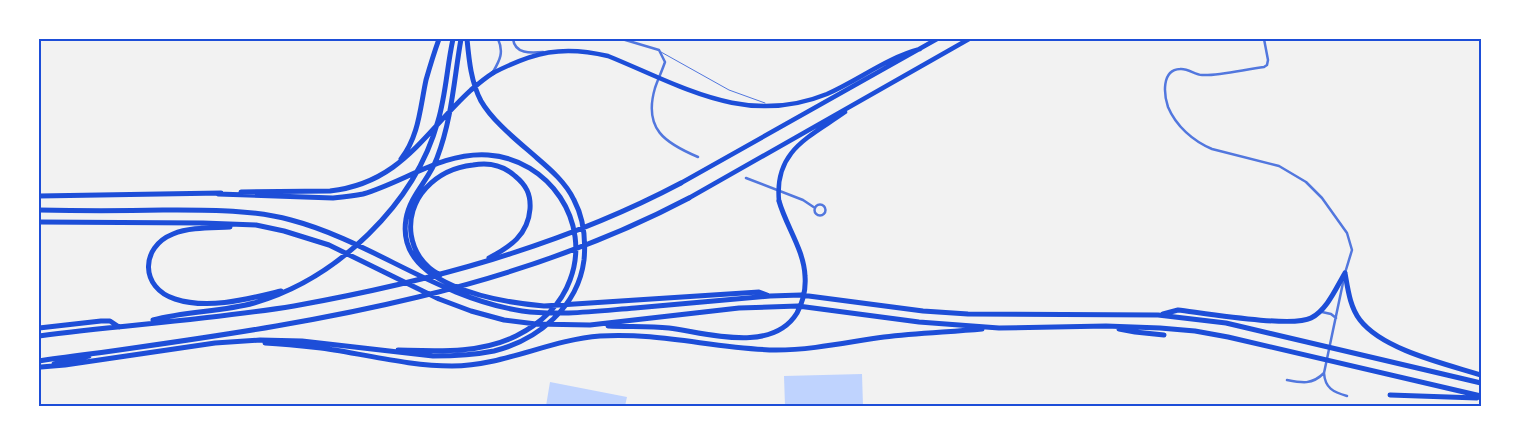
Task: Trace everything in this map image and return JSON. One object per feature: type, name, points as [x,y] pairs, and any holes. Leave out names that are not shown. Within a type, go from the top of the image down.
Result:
[{"type":"highway","points":[[395,166],[413,140],[430,67],[439,39]]},
{"type":"highway","points":[[138,324],[173,315],[252,304],[275,296],[325,269],[374,229],[408,187],[428,150],[438,121],[453,39]]},
{"type":"highway","points":[[461,39],[453,97],[437,159],[410,204],[406,220],[406,240],[410,250],[415,259],[427,271],[441,279],[480,294],[525,304],[544,306],[758,292],[770,296]]},
{"type":"highway","points":[[40,367],[65,366],[227,342],[284,340],[375,349],[404,354],[454,356],[495,350],[516,343],[538,332],[562,310],[574,292],[581,275],[584,259],[585,242],[583,227],[574,200],[564,183],[482,102],[470,67],[467,39]]},
{"type":"highway","points":[[40,336],[293,306],[384,288],[521,251],[599,223],[644,203],[937,39]]},
{"type":"highway","points":[[40,361],[279,326],[404,301],[476,282],[546,260],[610,236],[689,198],[970,39]]},
{"type":"highway","points":[[218,194],[251,191],[330,191],[343,190],[366,183],[395,166],[419,145],[471,90],[492,73],[519,59],[549,51],[572,50],[593,52],[608,56],[703,95],[725,102],[744,106],[769,107],[799,102],[828,93],[895,57],[920,49]]},
{"type":"highway","points":[[39,222],[167,222],[256,225],[298,234],[329,246],[439,299],[470,311],[504,320],[536,324],[669,328],[696,333],[748,338],[763,336],[774,332],[794,318],[804,296],[806,277],[804,266],[779,201],[779,181],[782,169],[792,151],[865,98]]},
{"type":"highway","points":[[39,196],[218,194],[333,198],[364,194],[437,163],[487,155],[508,158],[526,165],[538,172],[555,188],[569,211],[573,223],[576,254],[573,272],[562,296],[552,310],[530,328],[511,338],[481,347],[454,350],[375,349]]},
{"type":"highway","points":[[479,263],[504,250],[518,239],[526,225],[530,208],[529,192],[524,184],[504,168],[491,164],[454,168],[433,181],[425,189],[418,199],[410,220],[415,250],[426,265],[437,273],[458,283],[482,292],[544,306]]},
{"type":"highway","points":[[39,210],[202,210],[244,212],[290,219],[333,234],[417,275],[471,298],[506,308],[538,313],[582,313],[770,296],[801,295],[923,311],[968,314],[1158,315],[1226,324],[1481,383]]},
{"type":"highway","points":[[256,225],[185,230],[173,234],[160,242],[151,254],[148,266],[150,279],[157,289],[168,296],[190,302],[239,300],[291,288]]},
{"type":"highway","points":[[1158,315],[1178,310],[1274,321],[1300,322],[1319,312],[1345,273]]},
{"type":"highway","points":[[1345,273],[1348,293],[1354,309],[1360,320],[1378,337],[1406,350],[1481,375]]},
{"type":"highway","points":[[590,325],[739,308],[798,306],[919,322],[999,328]]},
{"type":"highway","points":[[39,328],[101,321],[110,321],[120,327]]},
{"type":"highway","points":[[1106,326],[1164,335]]},
{"type":"highway","points":[[202,345],[284,344],[321,348],[410,363],[453,366],[488,362],[566,342],[600,336],[645,336],[777,350],[839,345],[884,337],[999,328],[1106,326],[1186,330],[1228,337],[1481,397]]},
{"type":"highway","points":[[40,367],[107,352]]},
{"type":"highway","points":[[1390,395],[1481,397]]},
{"type":"street","points":[[492,73],[500,60],[502,52],[498,39]]},
{"type":"street","points":[[512,39],[516,47],[529,53],[549,51]]},
{"type":"street","points":[[622,39],[659,50],[664,62],[652,100],[656,127],[668,142],[698,158]]},
{"type":"street","points":[[1264,39],[1268,60],[1267,65],[1264,67],[1203,75],[1182,68],[1174,70],[1168,76],[1165,89],[1169,108],[1173,117],[1185,132],[1203,145],[1278,166],[1306,182],[1322,198],[1347,233],[1352,250],[1345,273],[1324,373],[1329,389],[1347,396]]},
{"type":"street","points":[[746,178],[803,200],[815,208],[817,215],[822,216],[825,213],[826,209],[820,204],[815,208]]},
{"type":"street","points":[[1319,312],[1331,314],[1336,318]]},
{"type":"street","points":[[1287,380],[1304,384],[1313,382],[1324,373]]},
{"type":"lane","points":[[659,50],[729,90],[764,103],[769,107]]},
{"type":"water","points":[[862,374],[863,406],[785,406],[784,376]]},
{"type":"water","points":[[550,382],[627,397],[625,406],[546,406]]}]
